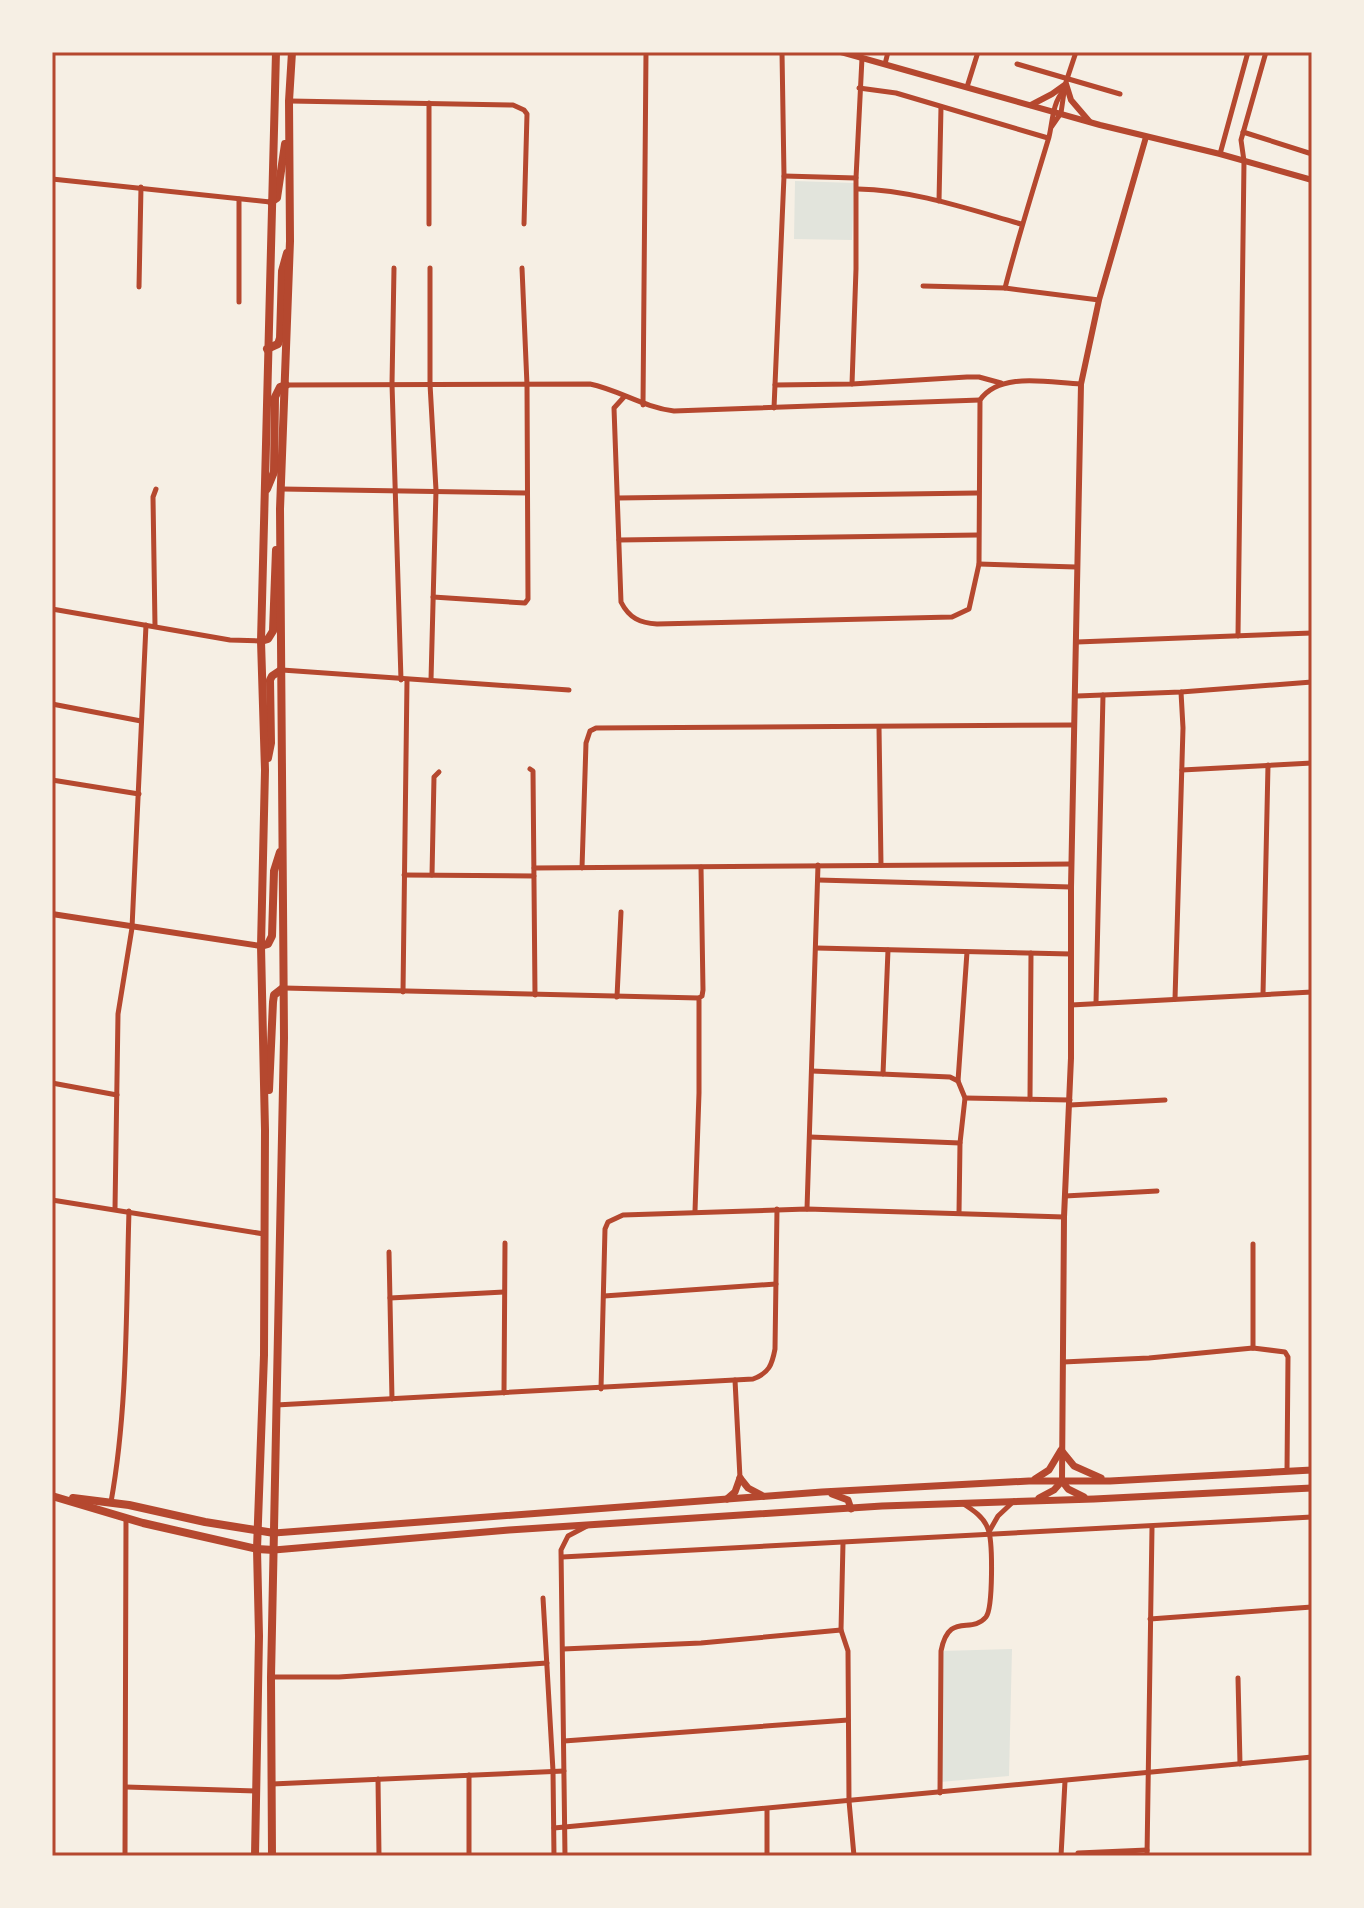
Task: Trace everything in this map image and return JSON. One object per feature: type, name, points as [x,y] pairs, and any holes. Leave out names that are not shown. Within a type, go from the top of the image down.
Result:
[{"type":"highway","points":[[255,1856],[257,1549],[264,1355],[265,1130],[261,946],[265,770],[261,641],[276,52]]},
{"type":"highway","points":[[261,641],[268,639],[273,631],[274,569],[280,509],[290,241],[289,101],[292,52]]},
{"type":"highway","points":[[271,202],[277,198],[289,120]]},
{"type":"highway","points":[[267,349],[278,344],[280,338],[282,271],[290,241]]},
{"type":"highway","points":[[265,493],[274,472],[275,397],[280,387],[286,385]]},
{"type":"highway","points":[[272,1856],[271,1677],[283,988],[280,509]]},
{"type":"highway","points":[[265,770],[271,743],[270,680],[281,670]]},
{"type":"highway","points":[[261,946],[268,944],[272,936],[274,871],[283,844]]},
{"type":"highway","points":[[265,1130],[273,1002],[274,995],[283,988]]},
{"type":"highway","points":[[52,1496],[111,1502],[274,1533]]},
{"type":"highway","points":[[52,1496],[126,1518],[257,1549],[274,1550]]},
{"type":"main road","points":[[1029,1481],[1049,1470],[1061,1450],[1081,1471],[1110,1481]]},
{"type":"main road","points":[[274,1533],[880,1488],[1029,1481],[1110,1481],[1312,1470]]},
{"type":"main road","points":[[740,1478],[748,1488],[763,1496]]},
{"type":"main road","points":[[725,1500],[735,1492],[740,1478]]},
{"type":"main road","points":[[1062,1481],[1074,1493],[1094,1499]]},
{"type":"main road","points":[[1031,1501],[1054,1490],[1062,1481]]},
{"type":"main road","points":[[880,1488],[884,1499],[889,1502],[912,1505]]},
{"type":"main road","points":[[274,1550],[912,1505],[1312,1488]]},
{"type":"main road","points":[[822,1492],[842,1496],[848,1500],[851,1509]]},
{"type":"street","points":[[643,405],[646,52]]},
{"type":"street","points":[[774,408],[784,176],[782,52]]},
{"type":"street","points":[[841,52],[1089,122],[1312,180]]},
{"type":"street","points":[[885,64],[888,52]]},
{"type":"street","points":[[967,87],[978,52]]},
{"type":"street","points":[[1005,288],[1021,224],[1057,112],[1057,98],[1065,85],[1076,52]]},
{"type":"street","points":[[1220,154],[1248,52]]},
{"type":"street","points":[[1238,636],[1244,161],[1241,140],[1266,52]]},
{"type":"street","points":[[852,384],[862,58]]},
{"type":"street","points":[[1017,64],[1065,85],[1120,94]]},
{"type":"street","points":[[1031,105],[1065,85]]},
{"type":"street","points":[[1065,85],[1071,100],[1089,122]]},
{"type":"street","points":[[859,88],[896,93],[1048,138]]},
{"type":"street","points":[[289,101],[513,105],[524,110],[527,114],[524,224]]},
{"type":"street","points":[[429,103],[429,224]]},
{"type":"street","points":[[939,201],[941,107]]},
{"type":"street","points":[[1243,132],[1312,154]]},
{"type":"street","points":[[1062,1481],[1064,1217],[1070,1102],[1071,864],[1077,696],[1076,567],[1081,384],[1099,300],[1146,137]]},
{"type":"street","points":[[784,176],[856,178]]},
{"type":"street","points":[[52,179],[271,202]]},
{"type":"street","points":[[139,287],[141,187]]},
{"type":"street","points":[[858,189],[939,201],[1021,224]]},
{"type":"street","points":[[239,199],[239,302]]},
{"type":"street","points":[[394,268],[394,489],[404,680],[403,992]]},
{"type":"street","points":[[430,268],[430,384],[436,490],[431,680]]},
{"type":"street","points":[[433,597],[527,601],[527,385],[522,268]]},
{"type":"street","points":[[923,286],[1048,291],[1099,300]]},
{"type":"street","points":[[775,385],[967,377],[1004,383],[1081,384]]},
{"type":"street","points":[[624,397],[614,408],[621,602],[626,613],[643,623],[952,617],[969,609],[979,564],[977,493],[980,400],[986,391],[1004,383]]},
{"type":"street","points":[[286,385],[590,384],[643,405],[674,411],[980,400]]},
{"type":"street","points":[[155,626],[153,497],[156,489]]},
{"type":"street","points":[[281,489],[527,493]]},
{"type":"street","points":[[618,498],[977,493]]},
{"type":"street","points":[[619,540],[978,535]]},
{"type":"street","points":[[979,564],[1076,567]]},
{"type":"street","points":[[52,609],[230,640],[261,641]]},
{"type":"street","points":[[115,1209],[118,1014],[132,928],[146,625]]},
{"type":"street","points":[[1077,642],[1312,633]]},
{"type":"street","points":[[281,670],[569,690]]},
{"type":"street","points":[[1077,696],[1312,682]]},
{"type":"street","points":[[1175,999],[1182,770],[1181,692]]},
{"type":"street","points":[[1096,1003],[1103,695]]},
{"type":"street","points":[[52,704],[141,721]]},
{"type":"street","points":[[582,868],[586,743],[590,731],[596,728],[1074,725]]},
{"type":"street","points":[[879,727],[881,865]]},
{"type":"street","points":[[1182,770],[1312,763]]},
{"type":"street","points":[[1263,994],[1268,765]]},
{"type":"street","points":[[530,769],[533,771],[535,995]]},
{"type":"street","points":[[432,875],[434,777],[439,772]]},
{"type":"street","points":[[52,780],[139,794]]},
{"type":"street","points":[[534,868],[1071,864]]},
{"type":"street","points":[[807,1209],[818,865]]},
{"type":"street","points":[[695,1211],[699,998],[703,990],[701,867]]},
{"type":"street","points":[[404,875],[534,876]]},
{"type":"street","points":[[818,880],[1071,887]]},
{"type":"street","points":[[617,997],[621,912]]},
{"type":"street","points":[[52,914],[261,946]]},
{"type":"street","points":[[816,948],[1071,954]]},
{"type":"street","points":[[883,1074],[888,950]]},
{"type":"street","points":[[959,1213],[960,1143],[965,1098],[958,1081],[967,952]]},
{"type":"street","points":[[1030,1099],[1031,953]]},
{"type":"street","points":[[283,988],[699,998]]},
{"type":"street","points":[[1071,1005],[1312,992]]},
{"type":"street","points":[[812,1071],[950,1077],[958,1081]]},
{"type":"street","points":[[52,1083],[117,1095]]},
{"type":"street","points":[[965,1098],[1070,1102],[1165,1100]]},
{"type":"street","points":[[810,1137],[960,1143]]},
{"type":"street","points":[[1065,1196],[1157,1191]]},
{"type":"street","points":[[52,1200],[264,1234]]},
{"type":"street","points":[[276,1405],[601,1389],[761,1376],[771,1367],[775,1349],[777,1209]]},
{"type":"street","points":[[601,1389],[605,1229],[608,1222],[623,1215],[807,1209],[1064,1217]]},
{"type":"street","points":[[111,1502],[118,1464],[129,1211]]},
{"type":"street","points":[[504,1393],[505,1243]]},
{"type":"street","points":[[1253,1244],[1253,1348]]},
{"type":"street","points":[[389,1252],[392,1399]]},
{"type":"street","points":[[604,1296],[776,1284]]},
{"type":"street","points":[[390,1298],[505,1292]]},
{"type":"street","points":[[1063,1362],[1253,1348],[1285,1352],[1288,1357],[1287,1471]]},
{"type":"street","points":[[735,1380],[740,1478]]},
{"type":"street","points":[[989,1533],[998,1516],[1016,1500]]},
{"type":"street","points":[[940,1793],[941,1651],[948,1632],[954,1627],[982,1620],[988,1615],[991,1581],[989,1533],[979,1515],[961,1503]]},
{"type":"street","points":[[562,1557],[989,1533],[1152,1528],[1312,1517]]},
{"type":"street","points":[[125,1856],[126,1518]]},
{"type":"street","points":[[565,1856],[562,1557],[563,1543],[574,1532],[588,1526]]},
{"type":"street","points":[[1078,1853],[1147,1853],[1152,1528]]},
{"type":"street","points":[[843,1542],[841,1630],[848,1651],[849,1801],[854,1856]]},
{"type":"street","points":[[543,1598],[553,1771],[554,1856]]},
{"type":"street","points":[[1150,1619],[1312,1607]]},
{"type":"street","points":[[563,1649],[698,1643],[841,1630]]},
{"type":"street","points":[[271,1677],[339,1677],[547,1663]]},
{"type":"street","points":[[1238,1678],[1240,1764]]},
{"type":"street","points":[[564,1741],[848,1720]]},
{"type":"street","points":[[554,1828],[1312,1757]]},
{"type":"street","points":[[271,1784],[564,1771]]},
{"type":"street","points":[[469,1775],[469,1856]]},
{"type":"street","points":[[378,1779],[379,1856]]},
{"type":"street","points":[[1061,1856],[1065,1781]]},
{"type":"street","points":[[126,1787],[256,1791]]},
{"type":"street","points":[[767,1809],[767,1856]]},
{"type":"shaded area","points":[[795,181],[854,183],[852,240],[794,239]]},
{"type":"shaded area","points":[[1012,1649],[1009,1776],[940,1782],[941,1651]]}]
